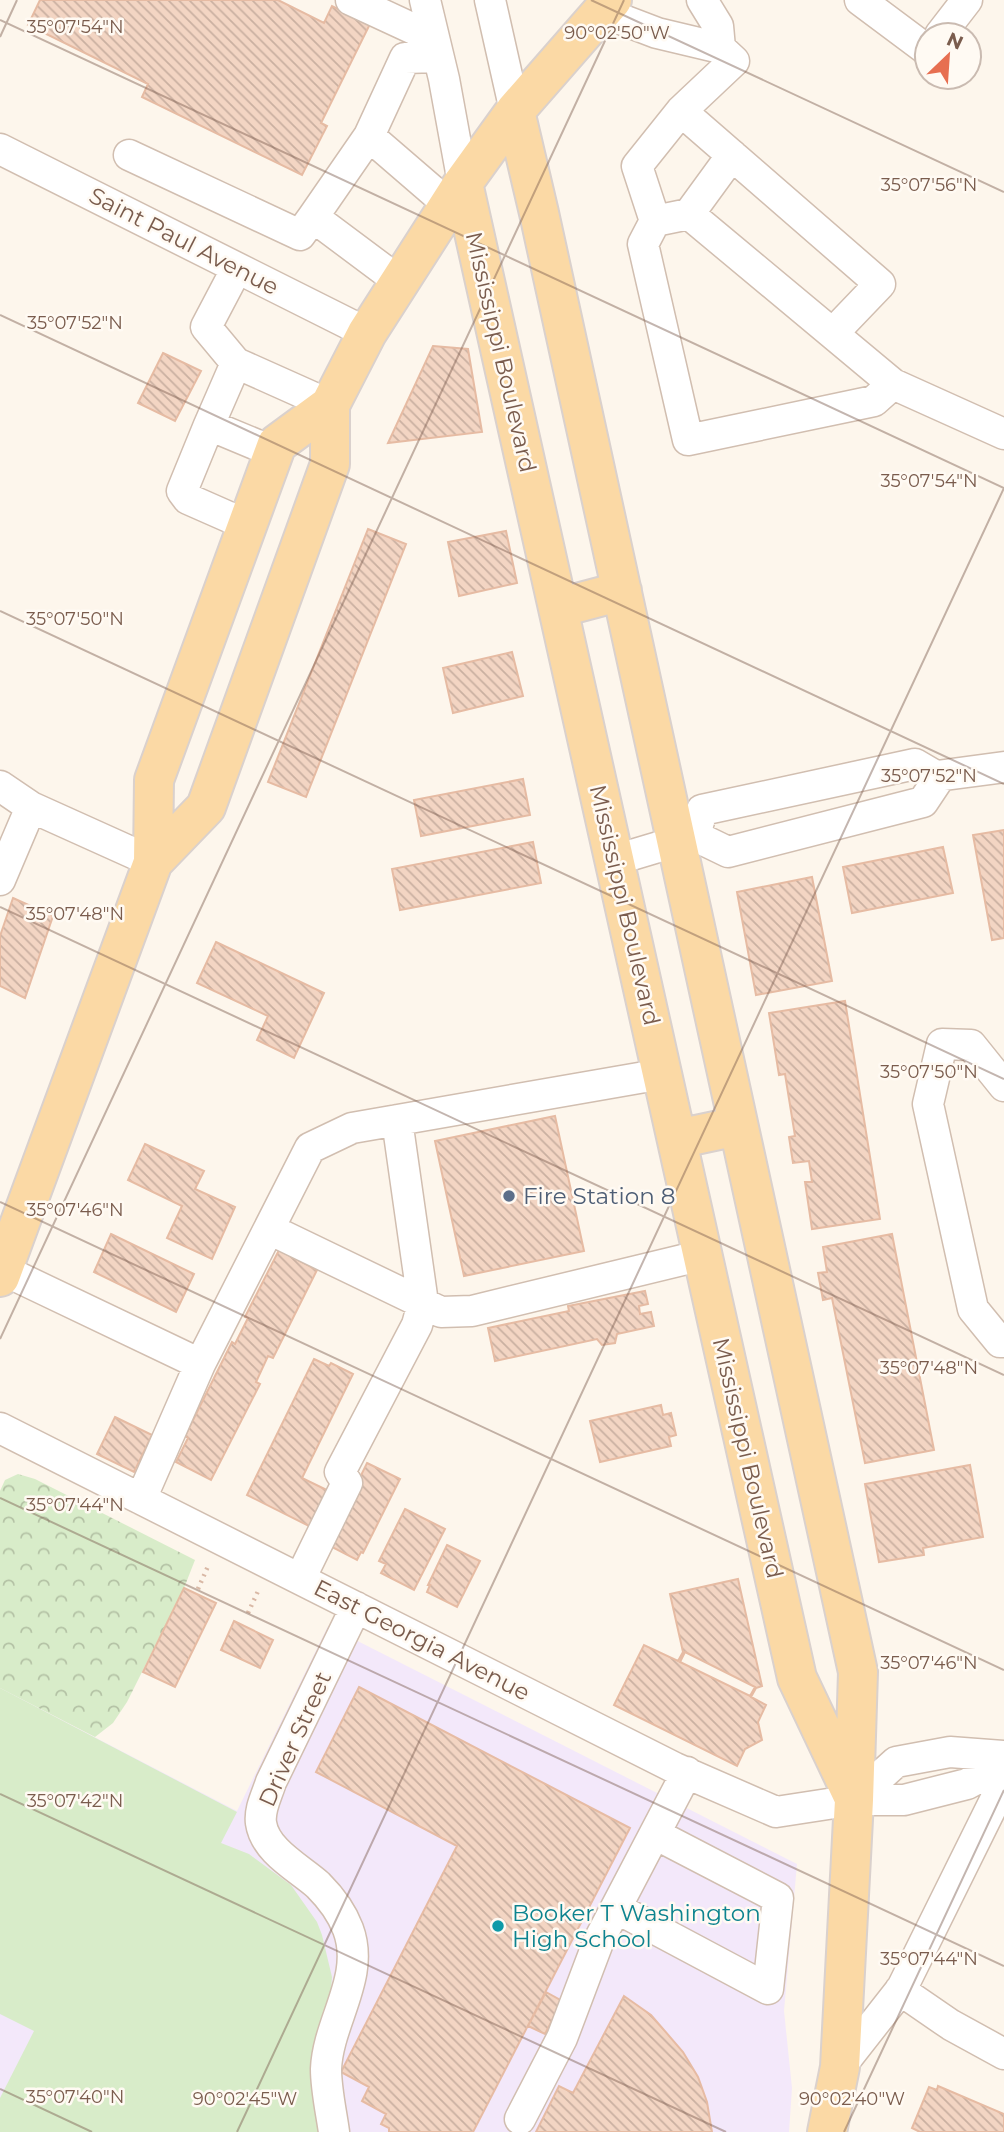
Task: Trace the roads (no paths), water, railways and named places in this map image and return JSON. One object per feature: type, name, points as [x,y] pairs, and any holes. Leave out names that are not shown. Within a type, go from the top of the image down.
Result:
[{"type":"main road","points":[[1,1273],[153,862],[154,780],[277,444],[330,405],[367,333],[456,194],[515,111],[607,6]]},
{"type":"main road","name":"Mississippi Boulevard","points":[[515,111],[540,213],[622,591],[685,839],[738,1126],[858,1672],[840,2067],[827,2132]]},
{"type":"main road","name":"Mississippi Boulevard","points":[[456,194],[558,608],[797,1678],[854,1800]]},
{"type":"main road","points":[[153,862],[206,807],[330,464],[330,405]]},
{"type":"main road","points":[[558,608],[622,591]]},
{"type":"main road","points":[[677,1139],[738,1126]]},
{"type":"street","points":[[351,0],[435,48]]},
{"type":"street","name":"Mississippi Boulevard","points":[[425,0],[435,48],[456,194]]},
{"type":"street","name":"Mississippi Boulevard","points":[[489,0],[515,111]]},
{"type":"street","points":[[702,0],[718,26],[720,48]]},
{"type":"street","points":[[860,0],[913,40]]},
{"type":"street","points":[[951,21],[967,0]]},
{"type":"street","points":[[607,6],[657,33],[720,48],[734,61],[681,111],[637,166],[655,221],[643,244],[688,440],[874,401],[893,384]]},
{"type":"street","points":[[129,155],[300,235],[369,136],[405,58],[435,48]]},
{"type":"street","points":[[681,111],[880,284],[834,332]]},
{"type":"street","points":[[369,136],[456,194]]},
{"type":"street","name":"Saint Paul Avenue","points":[[0,149],[367,333]]},
{"type":"street","points":[[655,221],[689,214],[732,155]]},
{"type":"street","points":[[689,214],[834,332],[893,384],[1004,434]]},
{"type":"street","points":[[313,217],[400,282]]},
{"type":"street","points":[[237,268],[206,327],[236,363],[330,405]]},
{"type":"street","points":[[236,363],[182,491],[188,499],[247,525]]},
{"type":"street","points":[[209,425],[274,452]]},
{"type":"street","points":[[685,839],[702,810],[915,764],[937,776],[1004,767]]},
{"type":"street","points":[[615,860],[685,839],[728,852],[923,802],[939,778],[937,776]]},
{"type":"street","points":[[0,786],[31,807],[153,862]]},
{"type":"street","points":[[0,880],[31,807]]},
{"type":"street","points":[[1004,1086],[971,1045],[942,1044],[928,1104],[973,1310],[1000,1342],[1004,1342]]},
{"type":"street","points":[[141,1499],[200,1364],[310,1148],[352,1128],[662,1074]]},
{"type":"street","points":[[300,1579],[347,1483],[340,1472],[417,1325],[423,1303],[397,1120]]},
{"type":"street","points":[[269,1229],[441,1312],[472,1311],[703,1255]]},
{"type":"street","points":[[1,1273],[200,1364]]},
{"type":"street","name":"East Georgia Avenue","points":[[0,1428],[687,1772],[776,1812],[854,1800],[904,1800],[967,1784],[1004,1764]]},
{"type":"street","name":"Driver Street","points":[[334,2132],[326,2068],[330,2043],[349,1982],[353,1956],[348,1929],[319,1886],[270,1845],[261,1824],[263,1805],[271,1783],[356,1607]]},
{"type":"street","points":[[854,1800],[895,1762],[950,1752],[1004,1756]]},
{"type":"street","points":[[520,2119],[562,2038],[599,1940],[687,1772]]},
{"type":"street","points":[[840,2067],[900,1990],[1004,1782]]},
{"type":"street","points":[[616,1908],[768,1989],[778,1898],[655,1834]]},
{"type":"street","points":[[900,1990],[951,2025],[1004,2054]]},
{"type":"place","name":"Fire Station 8","points":[[509,1196]]},
{"type":"place","name":"Booker T Washington High School","points":[[498,1926]]}]
